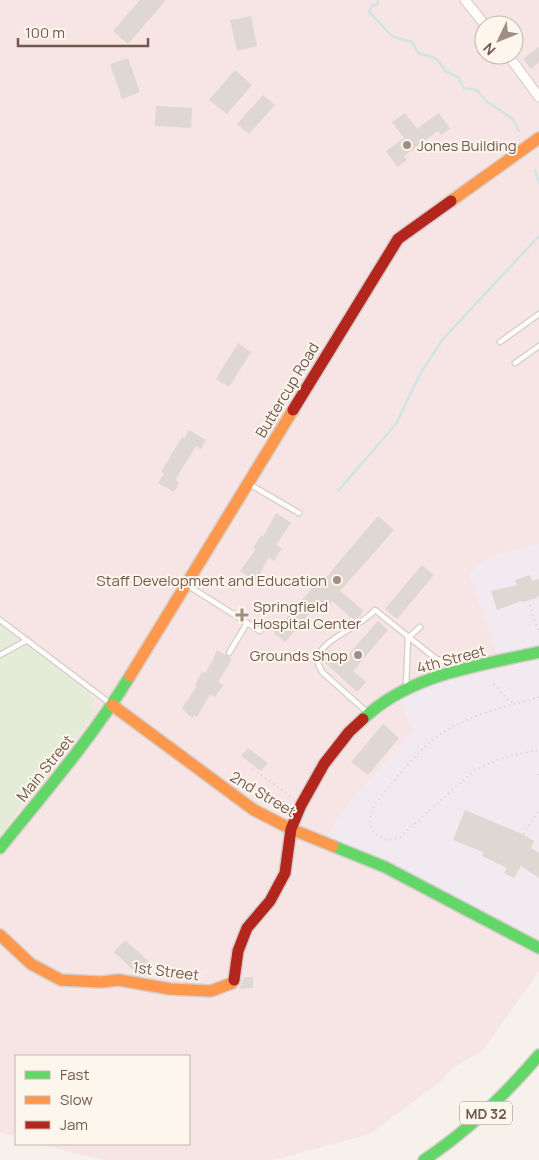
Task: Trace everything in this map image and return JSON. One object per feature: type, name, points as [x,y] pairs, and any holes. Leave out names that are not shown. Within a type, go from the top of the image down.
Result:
[{"type":"street","points":[[465,0],[477,15]]},
{"type":"street","points":[[515,65],[539,97]]},
{"type":"street","name":"Buttercup Road","points":[[112,705],[366,287],[398,239],[539,138]]},
{"type":"street","name":"4th Street","points":[[290,828],[313,781],[332,752],[369,714],[406,688],[463,669],[539,652]]},
{"type":"street","name":"2nd Street","points":[[112,705],[254,810],[290,828],[385,867],[539,948]]},
{"type":"street","name":"Main Street","points":[[0,848],[76,754],[112,705]]},
{"type":"street","name":"1st Street","points":[[0,935],[32,964],[61,980],[101,982],[119,980],[170,989],[211,991],[232,983],[236,977],[238,951],[247,928],[270,902],[285,872],[290,828]]},
{"type":"street","name":"MD 32","points":[[424,1160],[460,1136],[491,1108],[539,1055]]},
{"type":"lane","points":[[500,342],[539,314]]},
{"type":"lane","points":[[515,363],[538,347]]},
{"type":"lane","points":[[248,483],[298,513]]},
{"type":"lane","points":[[187,584],[260,631]]},
{"type":"lane","points":[[369,714],[322,672],[316,659],[325,645],[365,621],[374,610],[435,658],[463,669]]},
{"type":"lane","name":"2nd Street","points":[[0,620],[112,705]]},
{"type":"lane","points":[[229,653],[247,623]]},
{"type":"lane","points":[[406,688],[408,638],[420,627]]},
{"type":"lane","points":[[1,653],[27,640]]},
{"type":"path","points":[[530,605],[539,632]]},
{"type":"path","points":[[494,684],[507,699],[515,704]]},
{"type":"path","points":[[539,696],[471,718],[433,740],[422,750],[372,809],[370,826],[381,838],[394,840],[475,770],[504,758],[539,750]]},
{"type":"path","points":[[253,769],[301,804]]},
{"type":"path","points":[[524,834],[539,810]]},
{"type":"shaded area","name":"Springfield Hospital Center","points":[[0,0],[539,0],[539,544],[495,555],[469,573],[502,667],[450,679],[418,691],[399,701],[413,731],[346,806],[325,838],[539,943],[539,971],[483,1050],[453,1068],[441,1081],[370,1134],[274,1160],[104,1160],[42,1145],[190,1145],[190,1055],[15,1055],[15,1137],[0,1132]]},
{"type":"shaded area","points":[[539,544],[539,943],[325,838],[346,806],[398,701],[450,679],[502,667],[469,573],[495,555]]},
{"type":"green space","points":[[0,625],[83,688],[95,699],[91,705],[95,709],[92,713],[94,715],[0,835]]},
{"type":"building","points":[[140,0],[166,0],[128,44],[113,31]]},
{"type":"building","points":[[251,16],[257,46],[237,51],[230,20]]},
{"type":"building","points":[[539,47],[539,62],[531,69],[524,58]]},
{"type":"building","points":[[128,58],[140,92],[122,99],[110,64]]},
{"type":"building","points":[[235,70],[252,85],[227,114],[209,100]]},
{"type":"building","points":[[263,95],[275,105],[249,134],[237,124]]},
{"type":"building","points":[[156,106],[192,108],[191,128],[155,126]]},
{"type":"building","name":"Jones Building","points":[[405,113],[417,129],[439,113],[450,129],[441,135],[438,131],[404,156],[407,160],[397,167],[386,151],[404,138],[392,122]]},
{"type":"building","points":[[238,343],[251,352],[229,387],[216,379]]},
{"type":"building","points":[[189,430],[206,440],[201,449],[196,446],[175,480],[179,483],[174,492],[158,483],[164,474],[161,472],[182,437],[184,439]]},
{"type":"building","points":[[276,513],[291,523],[276,545],[282,548],[274,561],[269,557],[256,581],[240,571],[256,549],[253,548],[261,535],[263,537]]},
{"type":"building","name":"Staff Development and Education","points":[[378,516],[394,530],[340,591],[364,611],[355,621],[332,601],[321,610],[316,606],[285,642],[274,633],[320,579],[323,581]]},
{"type":"building","points":[[422,565],[434,575],[397,619],[385,609]]},
{"type":"building","points":[[530,575],[532,581],[539,579],[539,595],[537,598],[521,601],[497,610],[491,591],[517,585],[515,580]]},
{"type":"building","name":"Grounds Shop","points":[[378,621],[388,630],[353,671],[366,682],[357,692],[321,659],[328,650],[342,662]]},
{"type":"building","points":[[217,650],[232,659],[218,682],[223,685],[215,697],[210,694],[197,717],[194,715],[192,718],[182,708],[197,686],[195,685],[202,672],[205,673],[213,660]]},
{"type":"building","points":[[383,724],[399,738],[368,775],[351,762]]},
{"type":"building","points":[[248,748],[268,763],[261,771],[241,756]]},
{"type":"building","points":[[465,810],[534,841],[531,848],[539,853],[539,878],[521,866],[514,878],[504,873],[507,868],[482,856],[483,852],[453,840]]},
{"type":"building","points":[[125,940],[154,966],[145,976],[140,976],[114,952]]},
{"type":"building","points":[[244,977],[253,977],[253,988],[239,989]]},
{"type":"waterway","points":[[378,0],[378,4],[372,6],[369,12],[393,37],[412,42],[419,54],[435,58],[445,71],[458,77],[464,88],[477,90],[486,101],[513,119],[519,131]]},
{"type":"waterway","points":[[535,170],[539,183]]},
{"type":"waterway","points":[[338,491],[396,424],[420,374],[443,339],[539,236]]},
{"type":"traffic: fast","points":[[363,719],[382,704],[423,682],[469,667],[539,652]]},
{"type":"traffic: fast","points":[[0,848],[84,743],[130,676]]},
{"type":"traffic: fast","points":[[333,846],[385,867],[539,948]]},
{"type":"traffic: fast","points":[[424,1160],[471,1125],[513,1084],[539,1055]]},
{"type":"traffic: slow","points":[[451,201],[539,138]]},
{"type":"traffic: slow","points":[[130,676],[293,410]]},
{"type":"traffic: slow","points":[[112,705],[254,810],[291,829],[333,846]]},
{"type":"traffic: slow","points":[[0,935],[31,964],[61,980],[101,982],[119,980],[170,989],[211,991],[232,983],[234,980]]},
{"type":"traffic: jam","points":[[293,410],[398,239],[451,201]]},
{"type":"traffic: jam","points":[[234,980],[238,951],[247,928],[270,901],[285,873],[291,829],[301,805],[324,764],[349,732],[363,719]]},
{"type":"place","name":"Jones Building","points":[[407,145]]},
{"type":"place","name":"Staff Development and Education","points":[[337,580]]},
{"type":"place","name":"Springfield Hospital Center","points":[[242,615]]},
{"type":"place","name":"Grounds Shop","points":[[358,655]]}]
